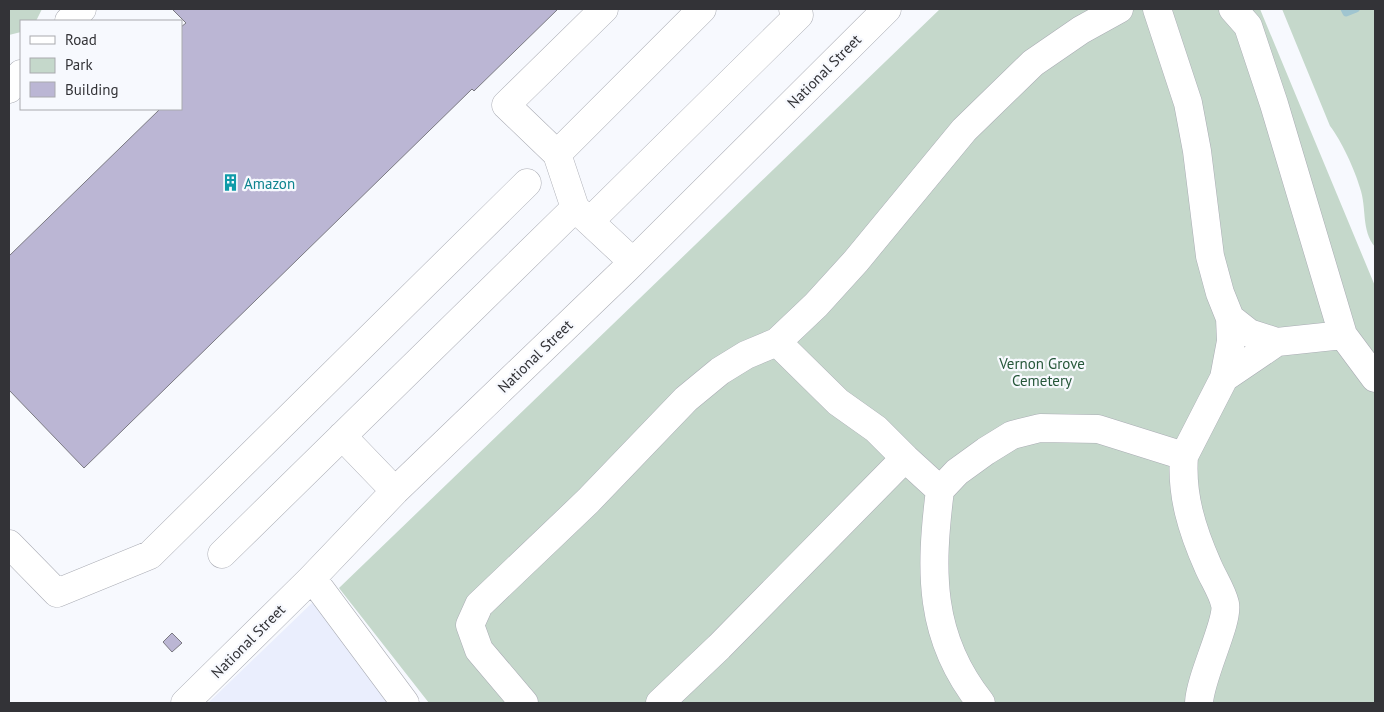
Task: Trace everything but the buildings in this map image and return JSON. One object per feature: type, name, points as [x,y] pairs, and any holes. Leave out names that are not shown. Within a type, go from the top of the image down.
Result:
[{"type":"street","points":[[70,20],[82,9]]},
{"type":"street","points":[[604,9],[506,106],[557,154],[582,214],[633,262]]},
{"type":"street","points":[[557,154],[702,9]]},
{"type":"street","points":[[222,554],[342,436],[799,15],[793,9]]},
{"type":"street","name":"National Street","points":[[184,703],[312,578],[395,491],[633,262],[887,9]]},
{"type":"street","points":[[524,703],[479,650],[470,625],[479,605],[588,501],[686,399],[720,371],[746,355],[776,342],[816,305],[856,261],[964,130],[1033,63],[1081,30],[1119,9]]},
{"type":"street","points":[[1157,9],[1188,103],[1197,151],[1210,256],[1220,293],[1230,318],[1231,341],[1224,378],[1184,456],[1182,481],[1195,535],[1226,606],[1224,620],[1206,668],[1199,703]]},
{"type":"street","points":[[1233,9],[1248,26],[1274,104],[1343,335],[1375,378]]},
{"type":"street","points":[[9,89],[20,75]]},
{"type":"street","points":[[9,544],[57,593],[150,555],[528,183]]},
{"type":"street","points":[[1230,318],[1249,333],[1277,342],[1343,335]]},
{"type":"street","points":[[776,342],[832,396],[876,429],[940,490]]},
{"type":"street","points":[[1224,378],[1277,342]]},
{"type":"street","points":[[981,703],[971,691],[951,656],[938,618],[933,578],[940,490],[957,472],[986,451],[1012,435],[1040,428],[1098,429],[1184,456]]},
{"type":"street","points":[[342,436],[395,491]]},
{"type":"street","points":[[660,703],[720,647],[905,458]]},
{"type":"street","points":[[312,578],[405,703]]},
{"type":"shaded area","points":[[313,602],[391,703],[208,703]]},
{"type":"green space","points":[[9,9],[42,9],[36,20],[20,20],[20,32],[9,35]]},
{"type":"green space","name":"Vernon Grove Cemetery","points":[[940,9],[1260,9],[1375,286],[1375,703],[429,703],[339,588]]},
{"type":"green space","points":[[1282,9],[1375,9],[1375,247],[1366,226],[1362,196],[1355,173],[1343,147],[1330,126]]},
{"type":"waterway","points":[[1344,9],[1346,13],[1356,9]]},
{"type":"place","name":"Amazon","points":[[230,183]]}]
